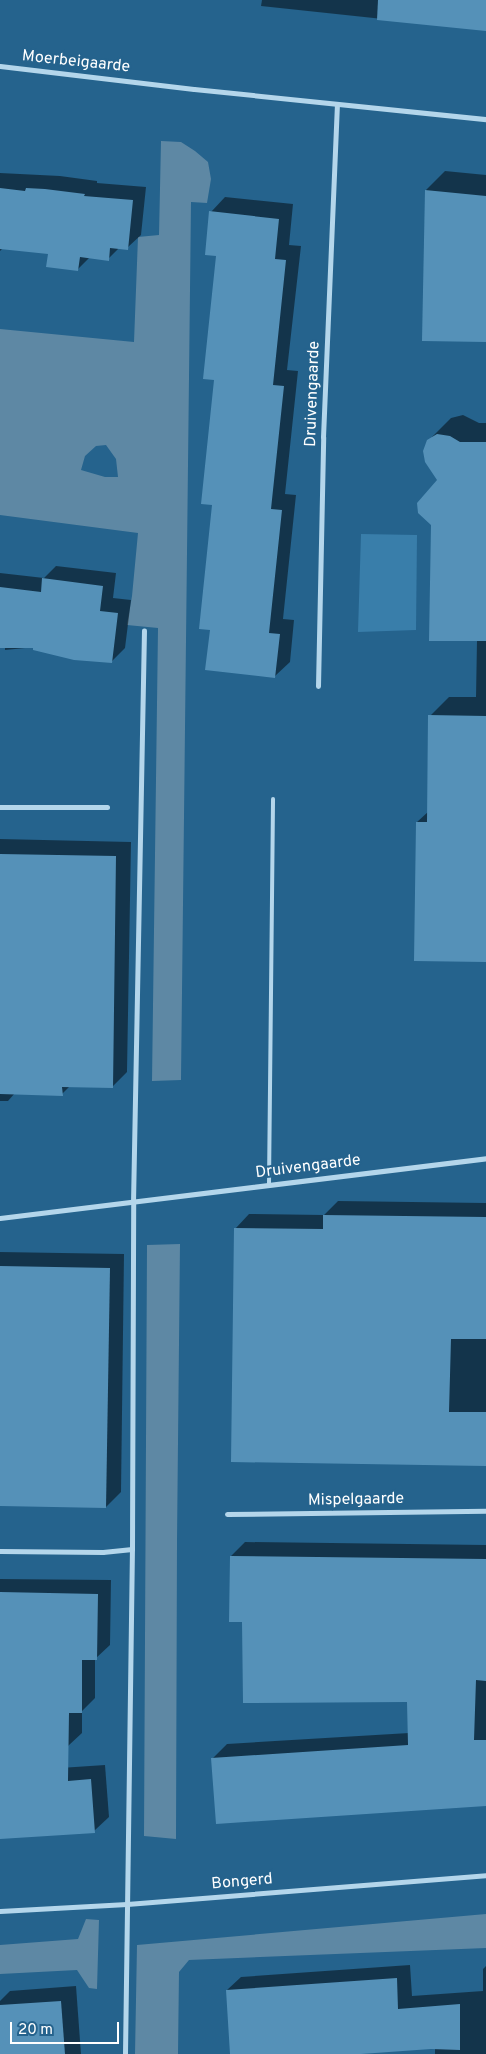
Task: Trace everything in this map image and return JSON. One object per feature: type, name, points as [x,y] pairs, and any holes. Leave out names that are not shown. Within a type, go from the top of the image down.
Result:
[{"type":"street","name":"Moerbeigaarde","points":[[0,66],[337,104]]},
{"type":"street","points":[[337,104],[486,119]]},
{"type":"street","name":"Druivengaarde","points":[[318,686],[323,437],[337,104]]},
{"type":"street","points":[[125,2054],[132,1549],[133,1203],[144,632]]},
{"type":"street","points":[[0,807],[107,807]]},
{"type":"street","name":"Druivengaarde","points":[[0,1218],[486,1158]]},
{"type":"street","name":"Mispelgaarde","points":[[227,1514],[486,1511]]},
{"type":"street","points":[[0,1551],[103,1552],[132,1549]]},
{"type":"street","name":"Bongerd","points":[[0,1911],[126,1904],[486,1875]]},
{"type":"lane","points":[[269,1184],[273,799]]},
{"type":"shaded area","points":[[161,141],[181,142],[208,162],[211,179],[207,203],[191,202],[181,1080],[152,1081],[158,628],[127,625],[132,596],[138,533],[0,515],[0,329],[134,342],[138,237],[159,235]],"holes":[[[106,445],[116,459],[118,477],[105,477],[81,470],[85,456],[96,446]]]},
{"type":"shaded area","points":[[361,534],[417,535],[416,630],[358,632]]},
{"type":"shaded area","points":[[180,1244],[176,1839],[144,1836],[147,1245]]},
{"type":"shaded area","points":[[486,1914],[486,1948],[189,1960],[179,1972],[178,2054],[135,2054],[137,1945]]},
{"type":"shaded area","points":[[86,1919],[99,1920],[97,1989],[89,1988],[77,1970],[0,1974],[0,1945],[78,1939]]},
{"type":"building","points":[[378,0],[486,0],[486,31],[377,20]]},
{"type":"building","points":[[0,188],[25,191],[26,188],[45,189],[85,194],[84,196],[133,200],[128,250],[110,248],[109,261],[80,257],[78,271],[46,267],[48,254],[0,249]]},
{"type":"building","points":[[425,190],[486,196],[486,342],[422,341]]},
{"type":"building","points":[[209,211],[279,219],[275,259],[286,260],[273,385],[284,386],[271,509],[282,510],[269,633],[280,634],[275,678],[205,670],[210,630],[199,629],[212,505],[201,504],[214,380],[203,379],[216,256],[205,255]]},
{"type":"building","points":[[437,434],[450,436],[460,442],[486,442],[486,641],[429,641],[431,525],[418,513],[417,503],[437,480],[425,462],[423,451],[427,440]]},
{"type":"building","points":[[42,578],[103,586],[100,611],[118,613],[112,663],[74,660],[33,650],[33,648],[0,648],[0,587],[41,592]]},
{"type":"building","points":[[428,715],[486,716],[486,962],[414,961],[416,822],[427,822]]},
{"type":"building","points":[[0,854],[116,856],[113,1088],[62,1087],[63,1096],[0,1094]]},
{"type":"building","points":[[323,1215],[486,1217],[486,1339],[451,1339],[449,1412],[486,1412],[486,1466],[231,1462],[234,1228],[323,1229]]},
{"type":"building","points":[[0,1266],[110,1268],[106,1508],[0,1506]]},
{"type":"building","points":[[230,1556],[486,1559],[486,1681],[476,1680],[474,1740],[486,1740],[486,1806],[216,1824],[211,1758],[408,1745],[407,1702],[243,1703],[242,1622],[229,1622]]},
{"type":"building","points":[[0,1592],[98,1594],[97,1660],[82,1660],[82,1713],[69,1713],[68,1781],[91,1779],[95,1833],[0,1839]]},
{"type":"building","points":[[397,1978],[398,2009],[460,2004],[460,2050],[431,2049],[361,2054],[230,2054],[226,1990]]},
{"type":"building","points":[[61,2001],[65,2054],[0,2054],[0,2005]]}]
